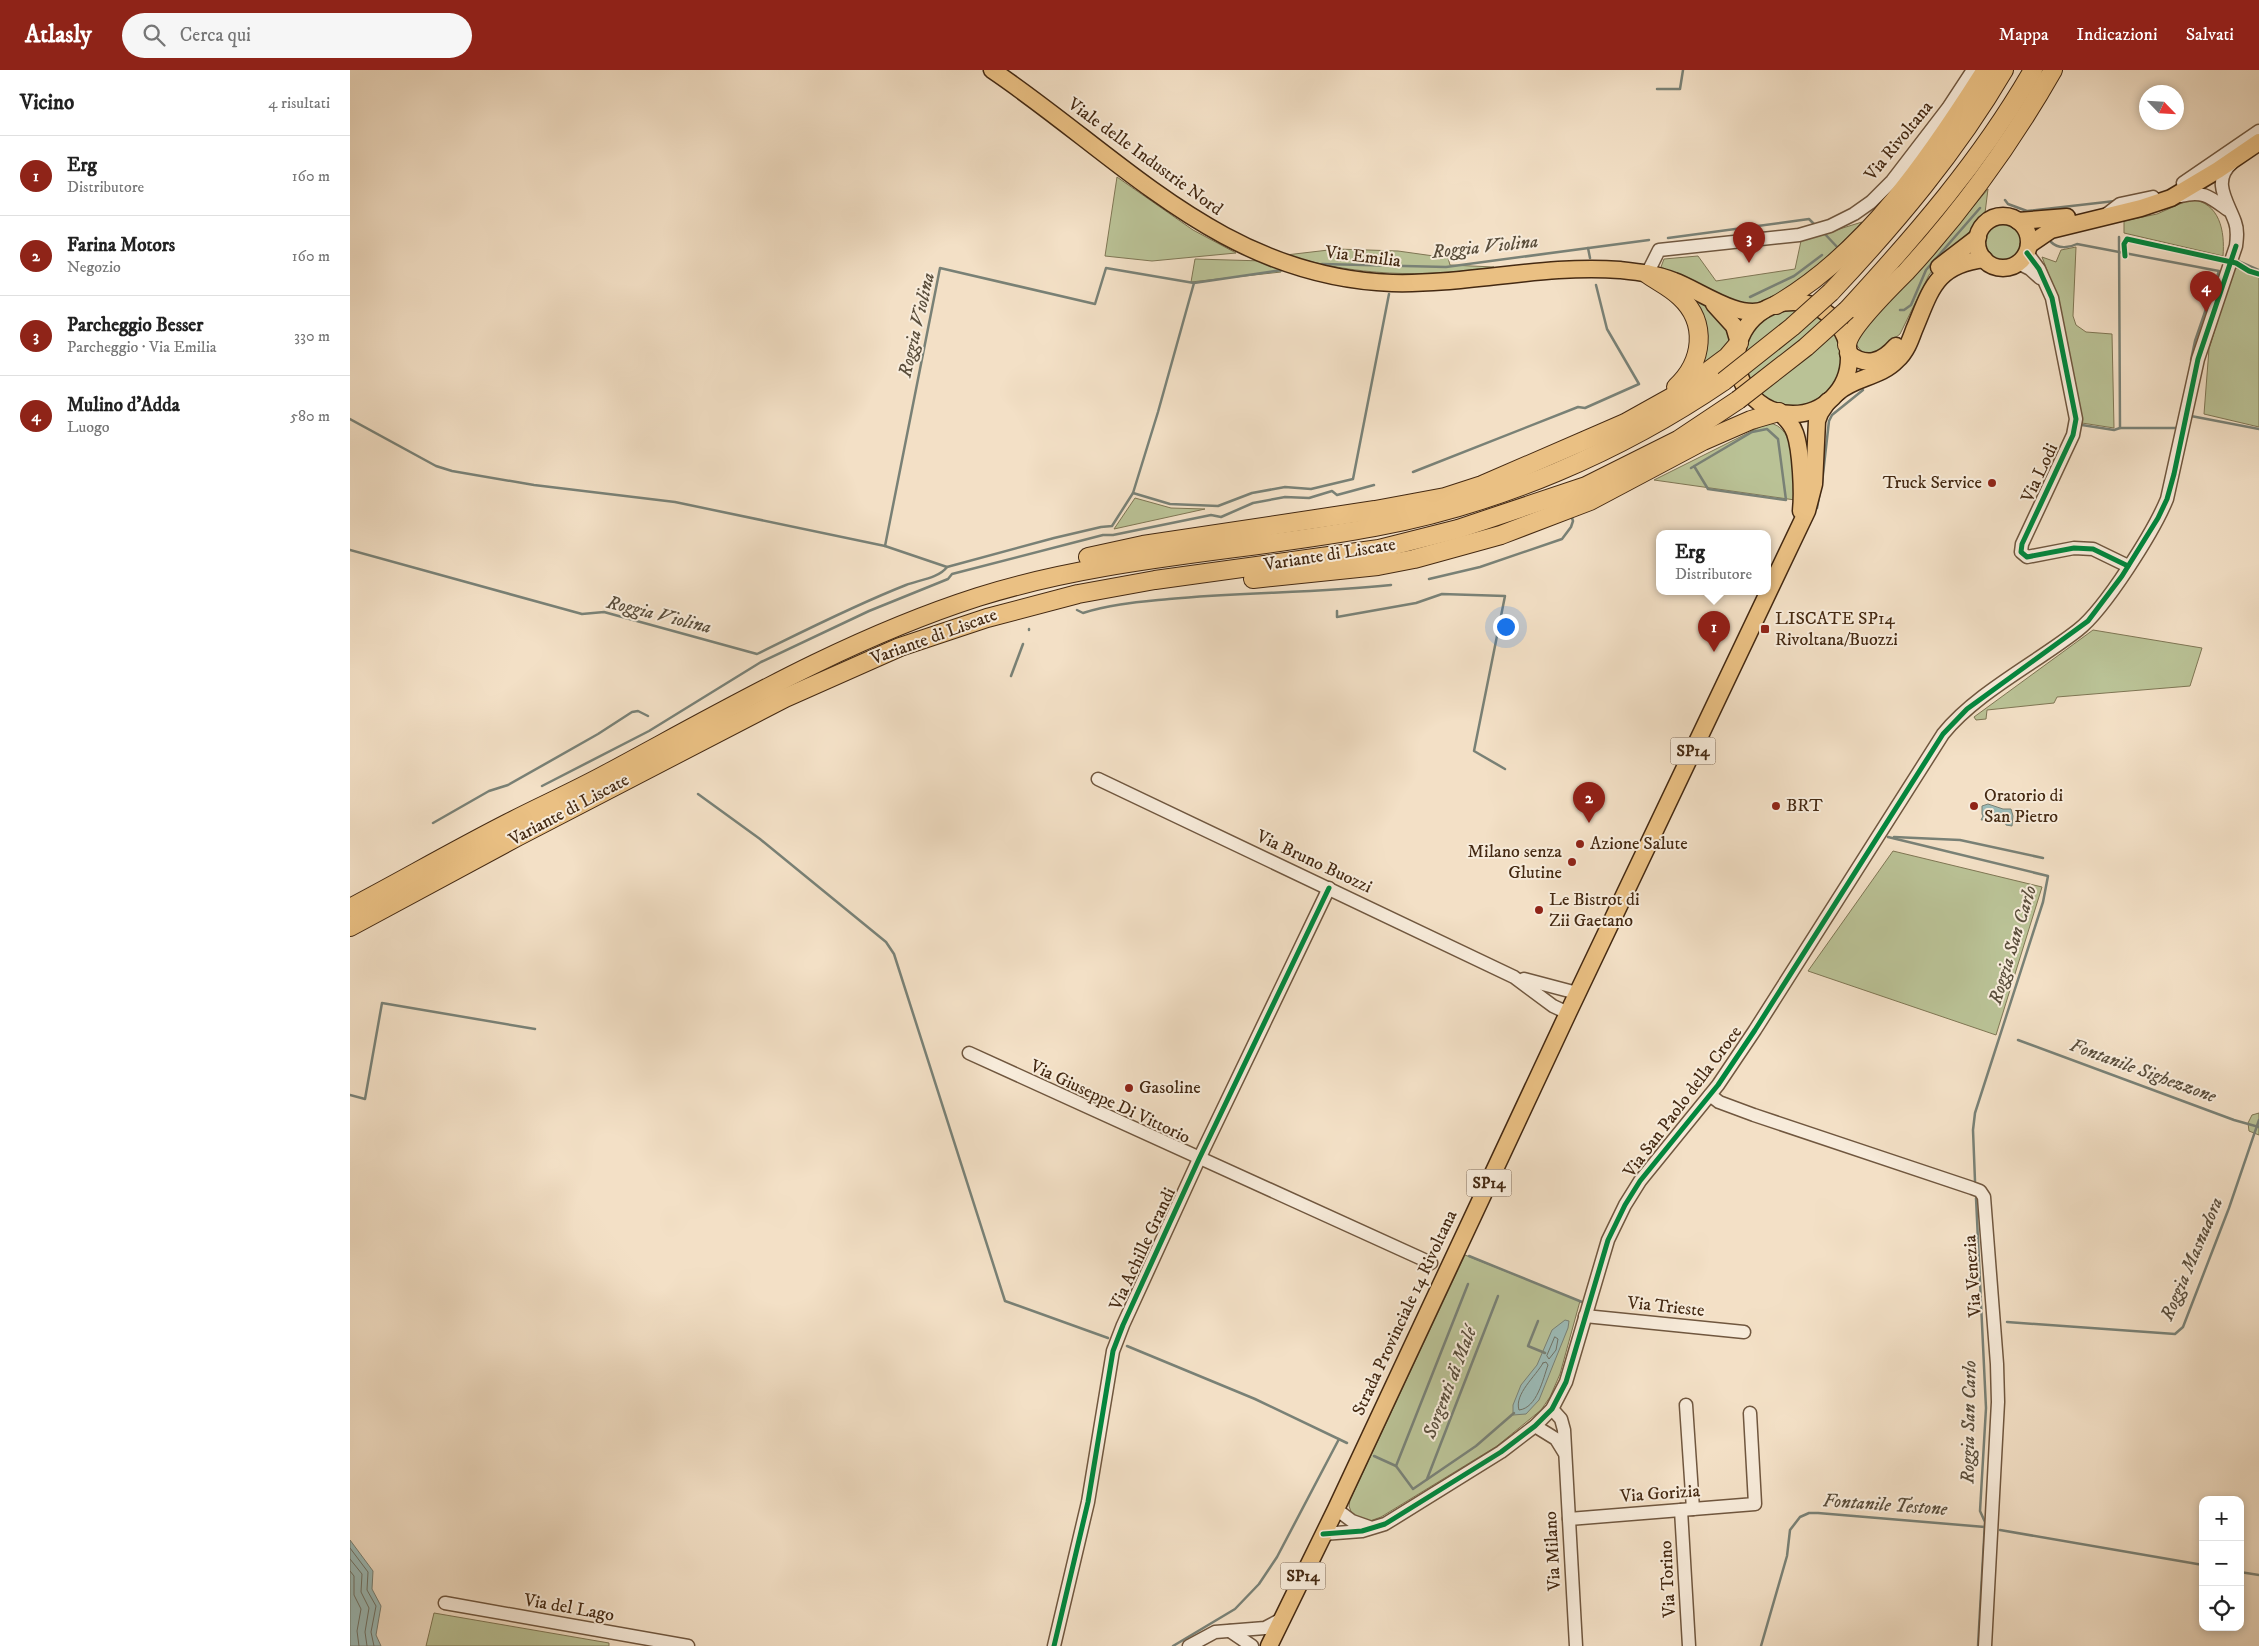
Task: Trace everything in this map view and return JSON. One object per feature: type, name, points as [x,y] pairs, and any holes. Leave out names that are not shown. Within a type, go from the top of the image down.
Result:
[{"type":"highway","points":[[1770,307],[1834,264],[1885,210],[1944,133],[1986,70]]},
{"type":"highway","name":"Variante di Liscate","points":[[350,908],[508,823],[608,773],[676,735],[832,654],[894,627],[980,596],[1043,579],[1121,563],[1375,527],[1452,508],[1547,476],[1617,445],[1666,419],[1724,381],[1792,328],[1830,292],[1886,232],[1915,197],[1956,142],[2004,70]]},
{"type":"highway","name":"Variante di Liscate","points":[[350,927],[517,837],[785,698],[893,650],[987,618],[1078,594],[1148,581],[1379,549],[1458,529],[1569,493],[1626,467],[1678,440],[1738,400],[1806,347],[1847,310],[1941,205],[1988,141],[2033,70]]},
{"type":"highway","points":[[1848,349],[1849,338],[1864,317],[1926,249],[1965,202],[2014,134],[2053,70]]},
{"type":"highway","points":[[1609,431],[1676,387],[1687,375],[1697,356],[1698,330],[1690,309],[1673,291],[1647,274]]},
{"type":"highway","points":[[676,735],[715,702],[790,662],[893,615],[980,584],[1035,569],[1143,545],[1375,510],[1445,496],[1482,485],[1609,431],[1677,394],[1730,355],[1739,343]]},
{"type":"highway","points":[[893,650],[964,629],[1100,596],[1160,588],[1378,566],[1467,545],[1519,529],[1583,504],[1634,479],[1703,441],[1750,420],[1778,412]]},
{"type":"main road","name":"Viale delle Industrie Nord","points":[[992,70],[1192,218],[1225,238],[1283,262]]},
{"type":"main road","points":[[1978,236],[1978,249],[1984,259],[1991,265],[1999,268],[2008,268],[2050,230],[2141,208],[2171,198],[2194,186],[2259,142]]},
{"type":"main road","points":[[1927,299],[1931,280],[1941,264],[1978,236],[1983,227],[1994,219],[2006,217],[2018,221],[2102,216]]},
{"type":"main road","points":[[2018,221],[2026,231],[2024,254]]},
{"type":"main road","points":[[1917,324],[1892,350],[1876,362],[1864,362],[1848,349],[1838,326],[1822,310],[1799,302],[1770,307],[1747,325],[1739,343],[1737,364],[1745,387],[1760,403],[1778,412],[1790,414],[1806,412],[1830,399],[1844,387],[1876,374],[1896,362],[1905,351],[1917,324],[1927,299],[1939,278],[1952,267],[1966,261],[1984,259]]},
{"type":"main road","name":"Via Emilia","points":[[1283,262],[1333,275],[1392,283],[1437,282],[1534,272],[1602,270],[1647,274],[1673,280],[1740,311],[1753,312],[1770,307]]},
{"type":"main road","name":"Via Emilia","points":[[1701,294],[1732,322],[1737,331],[1739,343]]},
{"type":"main road","points":[[1830,399],[1846,375],[1848,349]]},
{"type":"main road","name":"Strada Provinciale 14 Rivoltana","points":[[1771,588],[1812,496],[1817,421],[1830,399]]},
{"type":"main road","name":"Strada Provinciale 14 Rivoltana","points":[[1778,412],[1793,428],[1797,441],[1802,494],[1796,535]]},
{"type":"main road","name":"Strada Provinciale 14 Rivoltana","points":[[1269,1646],[1336,1509],[1568,1013],[1767,595]]},
{"type":"street","name":"Via Rivoltana","points":[[1647,274],[1659,250],[1783,238],[1820,229],[1864,207],[1892,181],[1948,108],[1973,70]]},
{"type":"street","points":[[2102,216],[2120,204],[2151,197],[2177,186],[2259,131]]},
{"type":"street","points":[[2228,210],[2222,188],[2222,178],[2228,166],[2245,152]]},
{"type":"street","points":[[2171,198],[2192,193],[2202,194],[2228,210]]},
{"type":"street","name":"Via San Paolo della Croce","points":[[1323,1534],[1374,1528],[1385,1524],[1501,1452],[1535,1426],[1552,1409],[1566,1382],[1608,1240],[1625,1205],[1640,1181],[1710,1095],[1755,1030],[1949,727],[1973,705],[2085,624],[2128,566],[2158,518],[2167,499],[2198,359],[2236,246],[2236,228],[2228,210]]},
{"type":"street","name":"Via Lodi","points":[[2024,254],[2034,272],[2050,292],[2075,412],[2075,427],[2022,546],[2022,552],[2028,557],[2074,548],[2093,549],[2128,566]]},
{"type":"street","name":"Via Bruno Buozzi","points":[[1098,779],[1514,977],[1553,1006],[1568,1013]]},
{"type":"street","name":"Via Achille Grandi","points":[[1054,1646],[1088,1502],[1113,1351],[1123,1325],[1200,1159],[1329,888]]},
{"type":"street","name":"Via Bruno Buozzi","points":[[1514,977],[1578,993]]},
{"type":"street","name":"Via Giuseppe Di Vittorio","points":[[969,1053],[1431,1263]]},
{"type":"street","name":"Via Venezia","points":[[1710,1095],[1719,1102],[1754,1115],[1972,1188],[1980,1191],[1984,1197],[1997,1364],[1998,1402],[1985,1646]]},
{"type":"street","name":"Via Trieste","points":[[1585,1316],[1744,1332]]},
{"type":"street","name":"Via Torino","points":[[1686,1405],[1689,1646]]},
{"type":"street","name":"Via Milano","points":[[1552,1409],[1559,1416],[1564,1426],[1576,1646]]},
{"type":"street","name":"Via Gorizia","points":[[1569,1519],[1755,1504],[1750,1413]]},
{"type":"street","points":[[1535,1426],[1556,1439],[1565,1454]]},
{"type":"street","points":[[1336,1509],[1354,1523],[1374,1528]]},
{"type":"street","name":"Via del Lago","points":[[445,1603],[688,1646]]},
{"type":"street","points":[[1188,1646],[1207,1635],[1227,1631],[1265,1628],[1282,1619]]},
{"type":"street","points":[[1227,1631],[1236,1634],[1252,1646]]},
{"type":"green space","points":[[1117,177],[1193,230],[1236,253],[1152,261],[1105,256]]},
{"type":"green space","points":[[1988,189],[1985,213],[1970,231],[1940,260],[1929,275],[1900,334],[1875,354],[1862,352],[1855,343],[1863,328],[1930,258]]},
{"type":"green space","points":[[2191,199],[2209,206],[2219,220],[2223,237],[2223,256],[2124,233],[2124,221],[2157,214]]},
{"type":"green space","points":[[1862,222],[1823,261],[1807,274],[1775,296],[1758,302],[1742,305],[1661,267],[1664,259],[1698,256],[1716,281],[1795,269],[1801,241]]},
{"type":"green space","points":[[2003,223],[2016,229],[2022,242],[2016,255],[2003,261],[1990,255],[1984,242],[1990,229]]},
{"type":"green space","points":[[2076,247],[2073,316],[2076,325],[2086,332],[2112,334],[2114,428],[2082,423],[2055,291],[2042,257],[2056,262],[2061,250]]},
{"type":"green space","points":[[1337,249],[1398,251],[1448,258],[1450,265],[1494,267],[1441,273],[1389,273],[1338,267],[1286,255]]},
{"type":"green space","points":[[1195,259],[1264,261],[1280,267],[1281,272],[1191,282]]},
{"type":"green space","points":[[2234,267],[2259,277],[2259,427],[2204,414],[2209,349]]},
{"type":"green space","points":[[1673,287],[1706,305],[1732,333],[1729,346],[1689,380],[1702,356]]},
{"type":"green space","points":[[1794,308],[1813,312],[1829,323],[1840,339],[1844,358],[1840,377],[1829,393],[1813,404],[1794,408],[1775,404],[1759,393],[1748,377],[1744,358],[1748,339],[1759,323],[1775,312]]},
{"type":"green space","points":[[1768,423],[1778,426],[1785,433],[1789,442],[1792,454],[1795,500],[1654,480]]},
{"type":"green space","points":[[1135,498],[1171,508],[1205,509],[1114,529]]},
{"type":"green space","points":[[2093,630],[2202,648],[2190,686],[2057,697],[2054,703],[1987,710],[1986,719],[1976,720],[1974,717]]},
{"type":"green space","points":[[1893,851],[2042,887],[1996,1035],[1808,971]]},
{"type":"green space","points":[[2259,1113],[2259,1135],[2249,1131],[2248,1123],[2252,1115]]},
{"type":"green space","points":[[1465,1255],[1580,1301],[1560,1374],[1550,1397],[1541,1410],[1497,1446],[1381,1517],[1370,1521],[1353,1517],[1349,1506],[1350,1500]]},
{"type":"green space","points":[[434,1613],[609,1643],[609,1646],[426,1646]]},
{"type":"water","points":[[1988,804],[2003,809],[2011,809],[2013,816],[2012,826],[2006,825],[2003,813],[1991,819],[1981,820],[1983,816],[1982,806]]},
{"type":"water","points":[[1565,1320],[1569,1321],[1568,1328],[1539,1400],[1526,1414],[1513,1415],[1513,1405],[1521,1385],[1537,1365],[1552,1330]]},
{"type":"water","points":[[350,1540],[373,1571],[372,1589],[381,1606],[376,1635],[381,1646],[350,1646]]},
{"type":"waterway","points":[[1657,89],[1680,89],[1683,70]]},
{"type":"waterway","points":[[2005,200],[2008,204],[2027,211],[2115,201]]},
{"type":"waterway","name":"Roggia Violina","points":[[1900,310],[1904,310],[1911,305],[1926,270],[1980,208]]},
{"type":"waterway","name":"Roggia Violina","points":[[1668,238],[1809,219],[1815,225]]},
{"type":"waterway","name":"Roggia Violina","points":[[1823,232],[1839,249]]},
{"type":"waterway","points":[[2119,237],[2120,428],[2178,428]]},
{"type":"waterway","name":"Roggia Violina","points":[[1322,264],[1446,267],[1649,240]]},
{"type":"waterway","name":"Roggia Violina","points":[[2051,242],[2060,247],[2077,244],[2219,271],[2195,341],[2191,360]]},
{"type":"waterway","points":[[1588,248],[1590,258]]},
{"type":"waterway","points":[[1750,297],[1794,276],[1822,255]]},
{"type":"waterway","points":[[2238,261],[2259,270]]},
{"type":"waterway","name":"Roggia Violina","points":[[885,546],[940,268],[1095,304],[1106,268],[1194,283],[1282,270]]},
{"type":"waterway","name":"Roggia Violina","points":[[350,550],[582,614],[604,612],[757,654],[868,601],[939,574],[947,567],[1054,538],[1112,526],[1133,493],[1194,283]]},
{"type":"waterway","points":[[1413,472],[1578,407],[1585,408],[1639,384],[1607,329],[1596,285]]},
{"type":"waterway","points":[[1133,493],[1170,504],[1218,506],[1252,493],[1285,487],[1311,489],[1353,479],[1389,294]]},
{"type":"waterway","points":[[1822,483],[1829,421],[1832,415],[1863,390]]},
{"type":"waterway","name":"Roggia Violina","points":[[2191,416],[2259,429]]},
{"type":"waterway","name":"Roggia Violina","points":[[350,419],[436,466],[452,471],[534,485],[675,502],[885,546],[947,567]]},
{"type":"waterway","points":[[2082,425],[2114,430],[2120,428]]},
{"type":"waterway","points":[[1691,468],[1752,432],[1767,429],[1778,439],[1786,500],[1708,489],[1694,466]]},
{"type":"waterway","points":[[542,786],[649,731],[761,662],[869,611],[948,579],[952,574],[1103,535],[1113,535],[1211,515],[1221,517],[1253,503],[1285,497],[1309,498],[1332,491],[1337,495],[1374,485]]},
{"type":"waterway","points":[[1817,508],[1820,491]]},
{"type":"waterway","points":[[1429,579],[1480,567],[1562,539],[1571,527],[1573,521],[1571,515]]},
{"type":"waterway","points":[[1077,610],[1083,613],[1104,607],[1169,599],[1336,590],[1391,585]]},
{"type":"waterway","points":[[1337,611],[1337,617],[1416,603],[1442,594],[1505,596],[1474,751],[1505,769]]},
{"type":"waterway","points":[[1011,676],[1023,644]]},
{"type":"waterway","points":[[433,823],[489,791],[508,785],[598,734],[632,712],[638,711],[648,716]]},
{"type":"waterway","points":[[698,794],[760,839],[886,942],[894,954],[1005,1301],[1108,1338]]},
{"type":"waterway","name":"Roggia San Carlo","points":[[1888,837],[2048,876],[2043,902],[1975,1113],[1973,1130],[1975,1181]]},
{"type":"waterway","points":[[1894,837],[1960,840],[2043,858]]},
{"type":"waterway","points":[[350,1095],[365,1099],[382,1003],[535,1029]]},
{"type":"waterway","name":"Fontanile Sighezzone","points":[[2018,1040],[2234,1120],[2259,1127]]},
{"type":"waterway","name":"Roggia Masnadora","points":[[2007,1322],[2175,1334],[2183,1327],[2229,1208],[2259,1120]]},
{"type":"waterway","name":"Roggia San Carlo","points":[[1976,1198],[1986,1408],[1980,1511],[1985,1522],[1978,1646]]},
{"type":"waterway","points":[[1469,1256],[1582,1302]]},
{"type":"waterway","name":"Sorgenti di Malé","points":[[1396,1466],[1468,1284]]},
{"type":"waterway","name":"Sorgenti di Malé","points":[[1427,1479],[1498,1296]]},
{"type":"waterway","points":[[1538,1321],[1528,1346],[1545,1353]]},
{"type":"waterway","points":[[1127,1346],[1255,1399],[1347,1443]]},
{"type":"waterway","points":[[1374,1456],[1396,1466],[1413,1489],[1476,1446],[1514,1413]]},
{"type":"waterway","points":[[1173,1646],[1235,1609],[1259,1584],[1277,1557],[1339,1439]]},
{"type":"waterway","name":"Fontanile Testone","points":[[1761,1646],[1787,1556],[1790,1530],[1800,1517],[1809,1513],[1818,1513],[1985,1527]]},
{"type":"waterway","name":"Fontanile Testone","points":[[2000,1530],[2199,1564]]},
{"type":"waterway","name":"Fontanile Testone","points":[[2244,1573],[2259,1575]]},
{"type":"cycle path","points":[[2125,256],[2124,244],[2127,239],[2236,263],[2249,271],[2259,274]]},
{"type":"cycle path","points":[[1323,1534],[1362,1531],[1385,1524],[1501,1452],[1535,1426],[1552,1409],[1566,1382],[1608,1240],[1625,1205],[1640,1181],[1718,1085],[1943,734],[1967,709],[2088,621],[2122,576],[2158,518],[2167,499],[2174,474],[2198,359],[2236,246]]},
{"type":"cycle path","points":[[2027,253],[2039,269],[2052,298],[2076,419],[2073,435],[2022,544],[2021,552],[2027,557],[2074,548],[2093,549],[2128,566]]},
{"type":"cycle path","points":[[1054,1646],[1088,1502],[1113,1351],[1123,1325],[1199,1159],[1329,888]]},
{"type":"place","name":"Parcheggio Besser","points":[[1749,263]]},
{"type":"place","name":"Mulino d'Adda","points":[[2206,312]]},
{"type":"place","name":"Truck Service","points":[[1992,483]]},
{"type":"place","name":"LISCATE SP14 Rivoltana/Buozzi","points":[[1765,629]]},
{"type":"place","name":"Erg","points":[[1714,652]]},
{"type":"place","name":"BRT","points":[[1776,806]]},
{"type":"place","name":"Oratorio di San Pietro","points":[[1974,806]]},
{"type":"place","name":"Farina Motors","points":[[1589,823]]},
{"type":"place","name":"Azione Salute","points":[[1580,844]]},
{"type":"place","name":"Milano senza Glutine","points":[[1572,862]]},
{"type":"place","name":"Le Bistrot di Zii Gaetano","points":[[1539,910]]},
{"type":"place","name":"Gasoline","points":[[1129,1088]]}]
